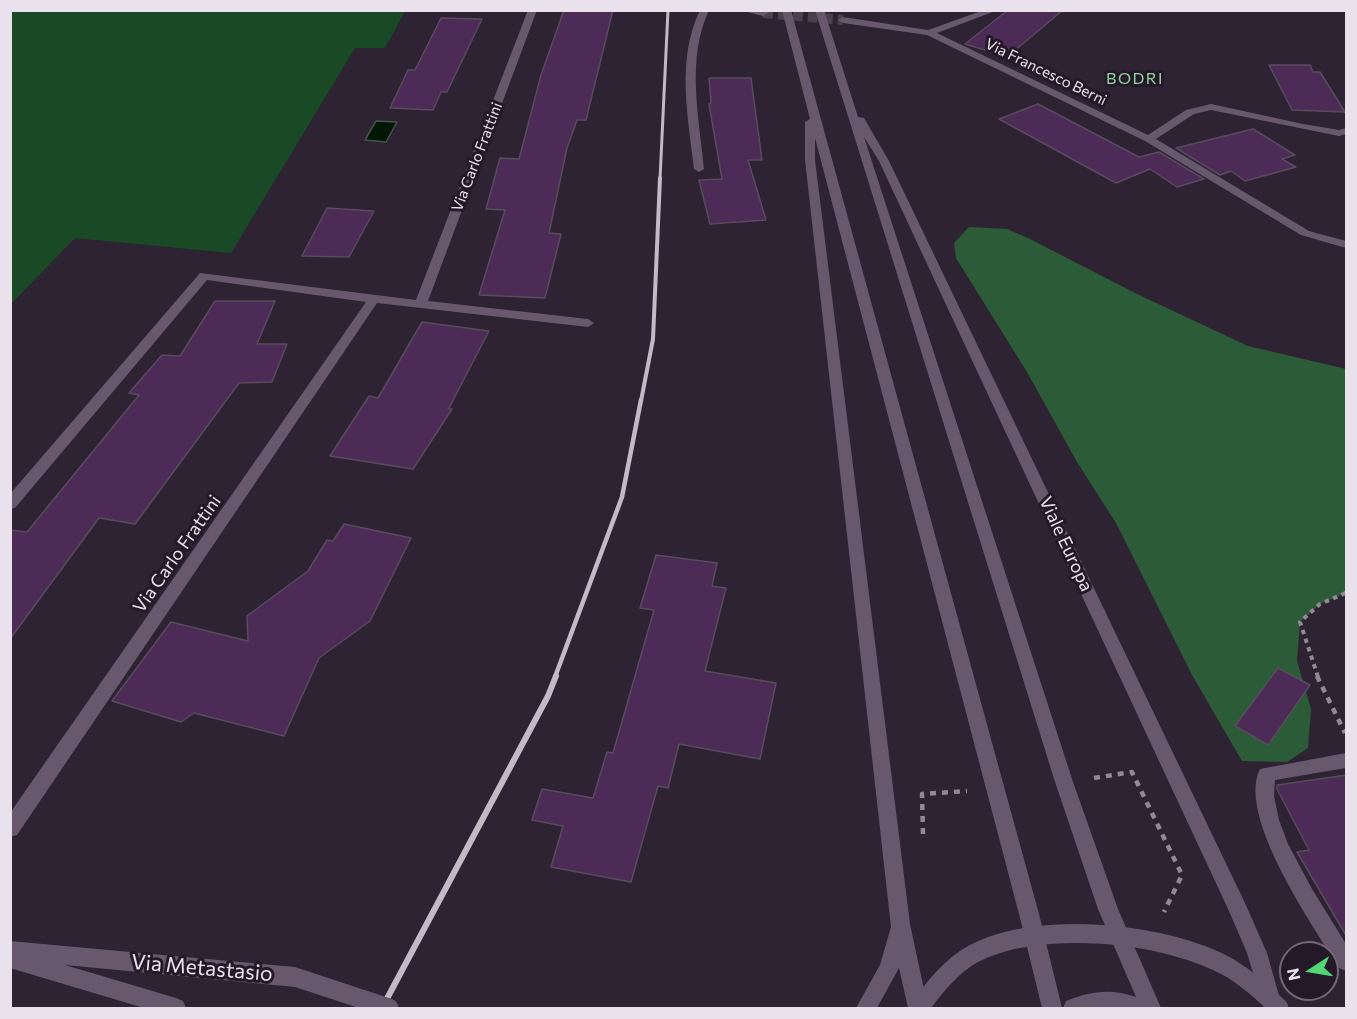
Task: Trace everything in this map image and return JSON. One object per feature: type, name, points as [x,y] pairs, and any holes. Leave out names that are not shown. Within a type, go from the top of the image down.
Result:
[{"type":"street","name":"Via Carlo Frattini","points":[[421,304],[533,10]]},
{"type":"street","points":[[699,169],[692,95],[692,59],[694,34],[705,10]]},
{"type":"street","points":[[744,10],[763,13]]},
{"type":"street","points":[[786,10],[1043,967],[1052,1008]]},
{"type":"street","name":"Viale Europa","points":[[819,10],[1064,782],[1108,909],[1151,1008]]},
{"type":"street","name":"Via Francesco Berni","points":[[929,33],[994,10]]},
{"type":"street","name":"Via Francesco Berni","points":[[843,20],[929,33],[1149,139],[1305,233],[1347,245]]},
{"type":"street","name":"Viale Europa","points":[[846,97],[884,161],[1239,909],[1275,1004]]},
{"type":"street","points":[[810,100],[810,160],[900,924],[919,1008]]},
{"type":"street","points":[[1149,139],[1190,112],[1211,107],[1303,127],[1339,133],[1347,131]]},
{"type":"street","points":[[10,504],[204,276],[374,299],[588,323]]},
{"type":"street","name":"Via Carlo Frattini","points":[[10,829],[355,331],[374,299]]},
{"type":"street","points":[[1347,761],[1266,774],[1263,790],[1266,811],[1275,837],[1347,962]]},
{"type":"street","points":[[866,1008],[889,968],[900,924]]},
{"type":"street","points":[[919,1008],[952,968],[975,953],[997,944],[1079,934],[1151,939],[1185,948],[1217,962],[1246,979],[1275,1004]]},
{"type":"street","name":"Via Metastasio","points":[[10,950],[295,977],[389,1008]]},
{"type":"street","name":"Via Metastasio","points":[[10,958],[176,1008]]},
{"type":"street","points":[[1073,1008],[1103,1000],[1125,1003],[1137,1008]]},
{"type":"path","points":[[1347,593],[1320,604],[1300,622],[1305,648],[1323,692],[1347,735]]},
{"type":"path","points":[[1101,777],[1132,772],[1182,875],[1151,939]]},
{"type":"path","points":[[922,794],[994,789]]},
{"type":"green space","points":[[11,10],[405,11],[385,48],[355,48],[231,253],[75,238],[11,304]]},
{"type":"green space","points":[[969,227],[1007,229],[1248,346],[1346,369],[1346,593],[1320,604],[1300,622],[1297,661],[1311,709],[1308,748],[1287,762],[1242,761],[1192,675],[1116,523],[1077,462],[1027,372],[956,258],[954,243]]},
{"type":"shaded area","points":[[376,121],[397,122],[386,142],[365,140]]},
{"type":"building","points":[[564,10],[613,10],[586,120],[577,120],[567,148],[549,233],[561,234],[545,298],[479,295],[505,210],[486,209],[500,158],[519,159],[541,75]]},
{"type":"building","points":[[1008,10],[1063,10],[1007,57],[965,44]]},
{"type":"building","points":[[441,18],[482,19],[447,92],[441,92],[433,110],[390,108],[408,70],[415,70]]},
{"type":"building","points":[[1269,65],[1310,65],[1313,72],[1320,72],[1345,112],[1292,110]]},
{"type":"building","points":[[709,78],[751,78],[762,160],[748,160],[766,220],[710,224],[699,180],[722,179],[709,104],[711,103]]},
{"type":"building","points":[[1038,104],[1139,157],[1159,152],[1204,179],[1177,187],[1150,169],[1116,183],[999,119]]},
{"type":"building","points":[[1253,129],[1295,155],[1282,159],[1296,167],[1245,181],[1231,171],[1220,175],[1176,148]]},
{"type":"building","points":[[327,208],[374,211],[349,257],[302,256]]},
{"type":"building","points":[[215,301],[275,301],[257,344],[287,344],[272,382],[239,383],[135,524],[99,518],[10,639],[10,530],[27,532],[139,395],[129,393],[162,355],[180,356]]},
{"type":"building","points":[[422,322],[489,331],[449,408],[452,409],[413,469],[330,456],[369,396],[378,398]]},
{"type":"building","points":[[344,524],[411,538],[370,621],[319,658],[284,736],[194,713],[181,722],[112,701],[171,622],[248,641],[247,616],[308,571],[327,540],[333,541]]},
{"type":"building","points":[[656,555],[717,563],[712,586],[726,588],[705,671],[776,683],[760,759],[679,744],[668,788],[658,786],[631,882],[551,867],[563,826],[532,820],[542,789],[593,798],[607,752],[613,753],[654,610],[640,608]]},
{"type":"building","points":[[1278,668],[1310,685],[1268,745],[1235,726]]},
{"type":"building","points":[[1347,775],[1347,937],[1297,852],[1309,850],[1277,785]]},
{"type":"tunnel","points":[[763,13],[843,20]]},
{"type":"railway","points":[[660,179],[668,10]]},
{"type":"railway","points":[[641,401],[653,339],[660,178]]},
{"type":"railway","points":[[555,677],[622,497],[641,400]]},
{"type":"railway","points":[[382,1008],[548,696],[556,676]]},
{"type":"district","name":"BODRI","points":[[1135,79]]}]
